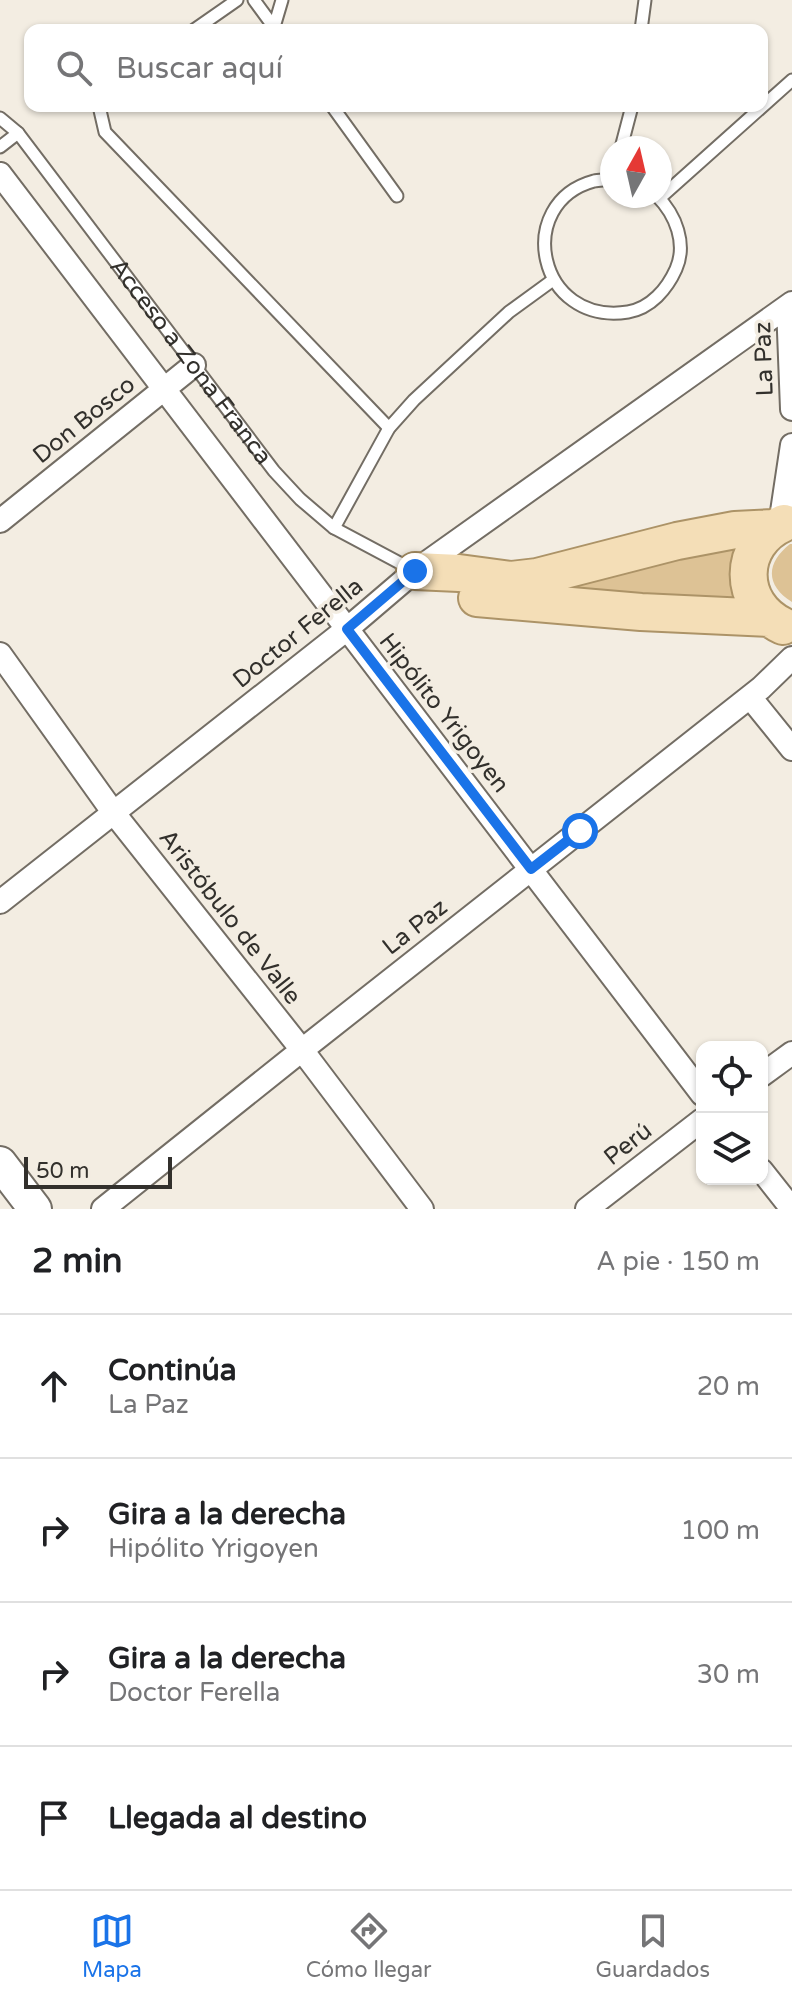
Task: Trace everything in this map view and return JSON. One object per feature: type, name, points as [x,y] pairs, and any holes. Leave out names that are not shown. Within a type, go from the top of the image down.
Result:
[{"type":"main road","name":"Acceso a Zona Franca","points":[[415,571],[511,580],[537,577],[677,541],[782,525]]},
{"type":"main road","points":[[778,623],[760,609],[751,593],[748,575],[751,557],[760,541],[782,525]]},
{"type":"main road","name":"Acceso a Zona Franca","points":[[415,571],[445,592],[487,600],[778,623]]},
{"type":"street","name":"Hipólito Yrigoyen","points":[[0,174],[696,1086]]},
{"type":"street","name":"La Paz","points":[[790,304],[792,409]]},
{"type":"street","name":"Doctor Ferella","points":[[0,902],[347,629],[415,571],[790,304]]},
{"type":"street","name":"Don Bosco","points":[[0,521],[194,365]]},
{"type":"street","points":[[782,525],[792,445]]},
{"type":"street","name":"La Paz","points":[[755,693],[777,663],[780,648],[778,623]]},
{"type":"street","name":"Aristóbulo de Valle","points":[[0,654],[113,812],[302,1050],[422,1209]]},
{"type":"street","name":"La Paz","points":[[103,1209],[755,693],[792,658]]},
{"type":"street","points":[[755,693],[792,749]]},
{"type":"street","points":[[768,1071],[792,1053]]},
{"type":"street","name":"Perú","points":[[587,1209],[696,1125]]},
{"type":"street","points":[[0,1163],[35,1209]]},
{"type":"street","points":[[768,1179],[792,1209]]},
{"type":"lane","points":[[203,24],[237,0]]},
{"type":"lane","points":[[254,0],[272,24]]},
{"type":"lane","points":[[276,24],[282,0]]},
{"type":"lane","points":[[642,24],[645,0]]},
{"type":"lane","points":[[768,101],[792,80]]},
{"type":"lane","points":[[100,112],[105,132],[389,428]]},
{"type":"lane","points":[[336,112],[397,196]]},
{"type":"lane","points":[[624,136],[630,112]]},
{"type":"lane","points":[[672,186],[756,112]]},
{"type":"lane","name":"Acceso a Zona Franca","points":[[0,118],[18,133],[274,471],[334,528],[415,571]]},
{"type":"lane","points":[[0,147],[18,133]]},
{"type":"lane","points":[[600,180],[574,190],[559,203],[549,221],[544,241],[545,261],[553,280],[567,298],[587,310],[610,315],[633,311],[654,301],[669,284],[679,262],[680,239],[674,217],[667,208]]},
{"type":"lane","points":[[334,528],[389,428],[414,400],[509,312],[553,280]]},
{"type":"shaded area","points":[[743,538],[741,599],[499,588]]},
{"type":"shaded area","points":[[790,544],[792,602],[777,588],[772,574],[776,559]]},
{"type":"route","points":[[415,571],[347,629],[531,869],[580,831]]}]
